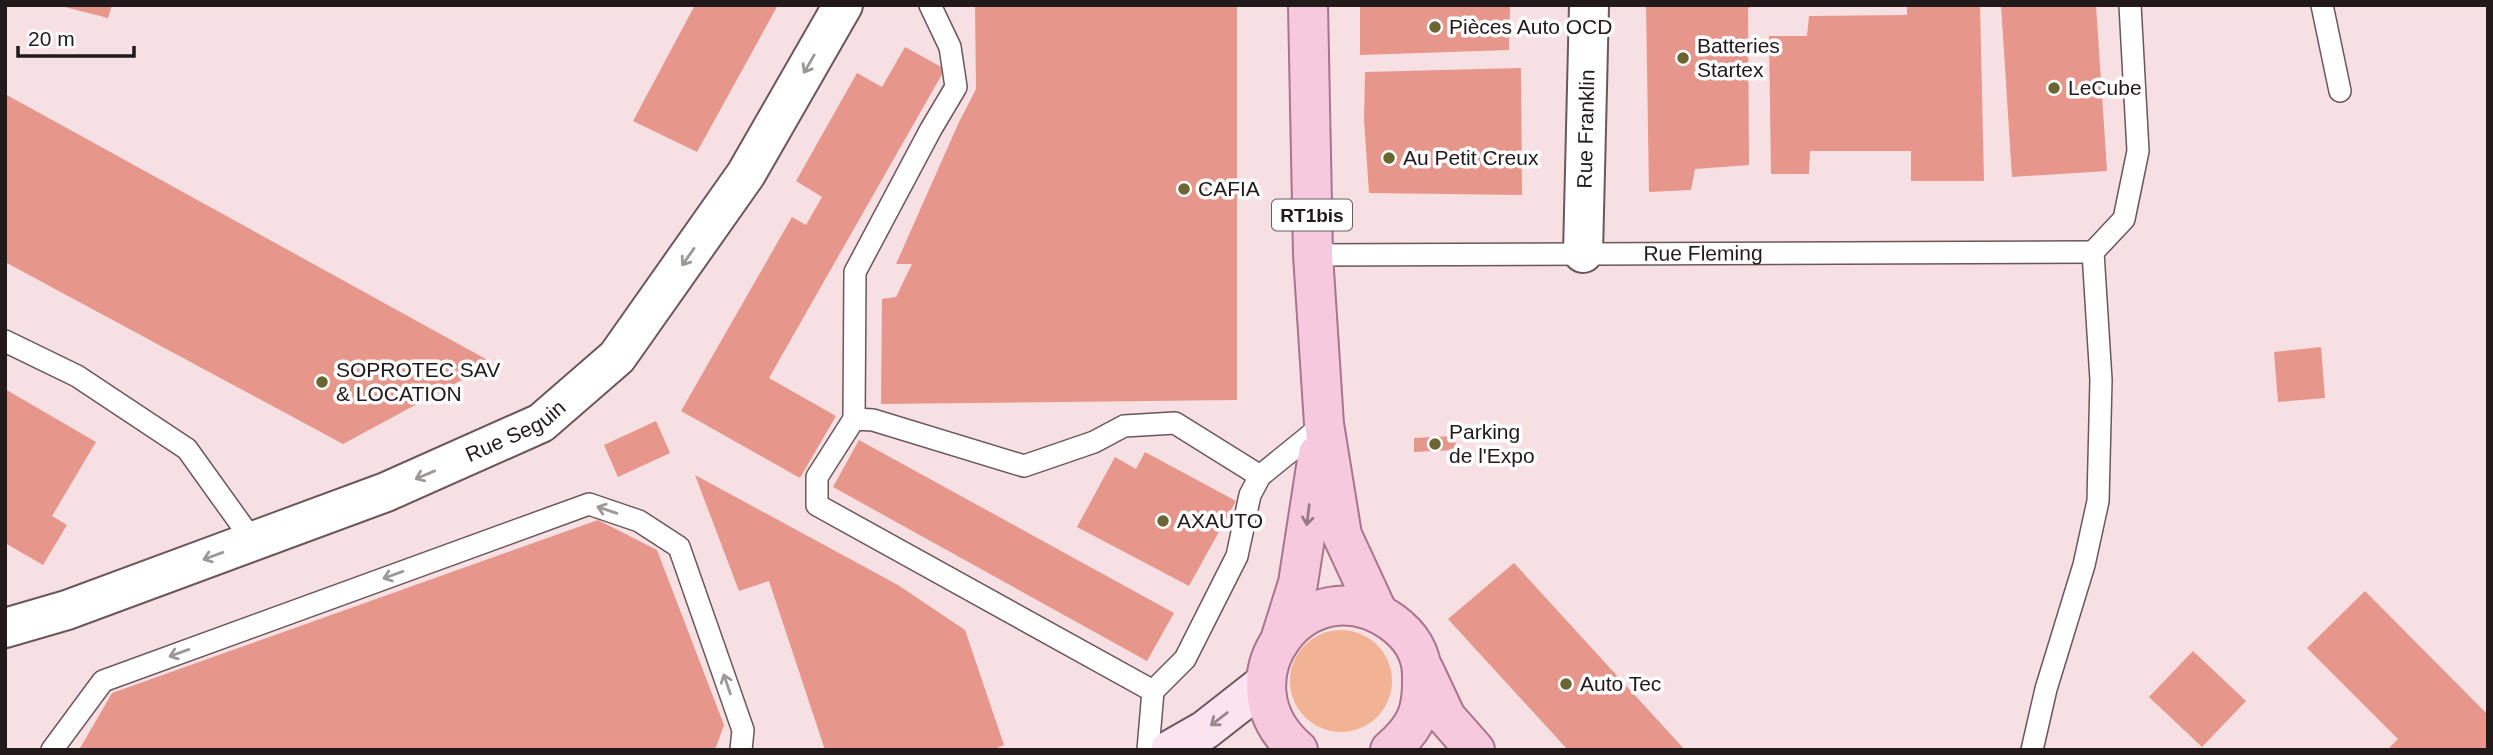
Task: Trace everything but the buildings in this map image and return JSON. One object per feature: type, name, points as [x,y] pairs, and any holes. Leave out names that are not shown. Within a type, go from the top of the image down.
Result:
[{"type":"main road","name":"RT1bis","points":[[1308,5],[1313,255],[1324,424],[1342,536],[1378,612]]},
{"type":"main road","name":"RT1bis","points":[[1281,637],[1298,583],[1324,424]]},
{"type":"main road","points":[[1298,750],[1272,718],[1265,683],[1271,655],[1281,637],[1307,615],[1334,606],[1353,606],[1378,612],[1404,631],[1415,647],[1446,717],[1475,750]]},
{"type":"main road","points":[[1392,749],[1414,725],[1423,701],[1422,665]]},
{"type":"street","name":"Rue Seguin","points":[[5,628],[66,610],[386,492],[541,423],[617,357],[746,174],[843,5]]},
{"type":"street","name":"Rue Franklin","points":[[1583,253],[1589,5]]},
{"type":"street","points":[[1170,750],[1205,730],[1265,683]]},
{"type":"lane","points":[[930,5],[950,47],[956,88],[931,129],[855,272],[854,419],[817,477],[817,505],[1153,691]]},
{"type":"lane","points":[[2032,750],[2046,689],[2084,565],[2098,500],[2101,380],[2093,252],[2124,219],[2138,150],[2130,5]]},
{"type":"lane","points":[[2322,5],[2340,91]]},
{"type":"lane","name":"Rue Fleming","points":[[1313,255],[2093,252]]},
{"type":"lane","points":[[5,341],[77,376],[187,449],[253,541]]},
{"type":"lane","points":[[854,419],[873,420],[1024,466],[1094,442],[1124,426],[1175,423],[1260,476]]},
{"type":"lane","points":[[1148,750],[1153,691],[1185,659],[1237,556],[1250,495],[1260,476],[1324,424]]},
{"type":"lane","points":[[52,750],[103,681],[589,504],[639,521],[679,547],[743,730],[741,750]]},
{"type":"shaded area","points":[[1341,630],[1370,638],[1384,652],[1392,681],[1384,710],[1370,724],[1341,732],[1312,724],[1298,710],[1290,681],[1298,652],[1312,638]]},
{"type":"place","name":"Pièces Auto OCD","points":[[1435,27]]},
{"type":"place","name":"Batteries Startex","points":[[1683,58]]},
{"type":"place","name":"LeCube","points":[[2054,88]]},
{"type":"place","name":"Au Petit Creux","points":[[1389,158]]},
{"type":"place","name":"CAFIA","points":[[1184,189]]},
{"type":"place","name":"SOPROTEC SAV & LOCATION","points":[[322,382]]},
{"type":"place","name":"Parking de l'Expo","points":[[1435,444]]},
{"type":"place","name":"AXAUTO","points":[[1163,521]]},
{"type":"place","name":"Auto Tec","points":[[1566,684]]}]
